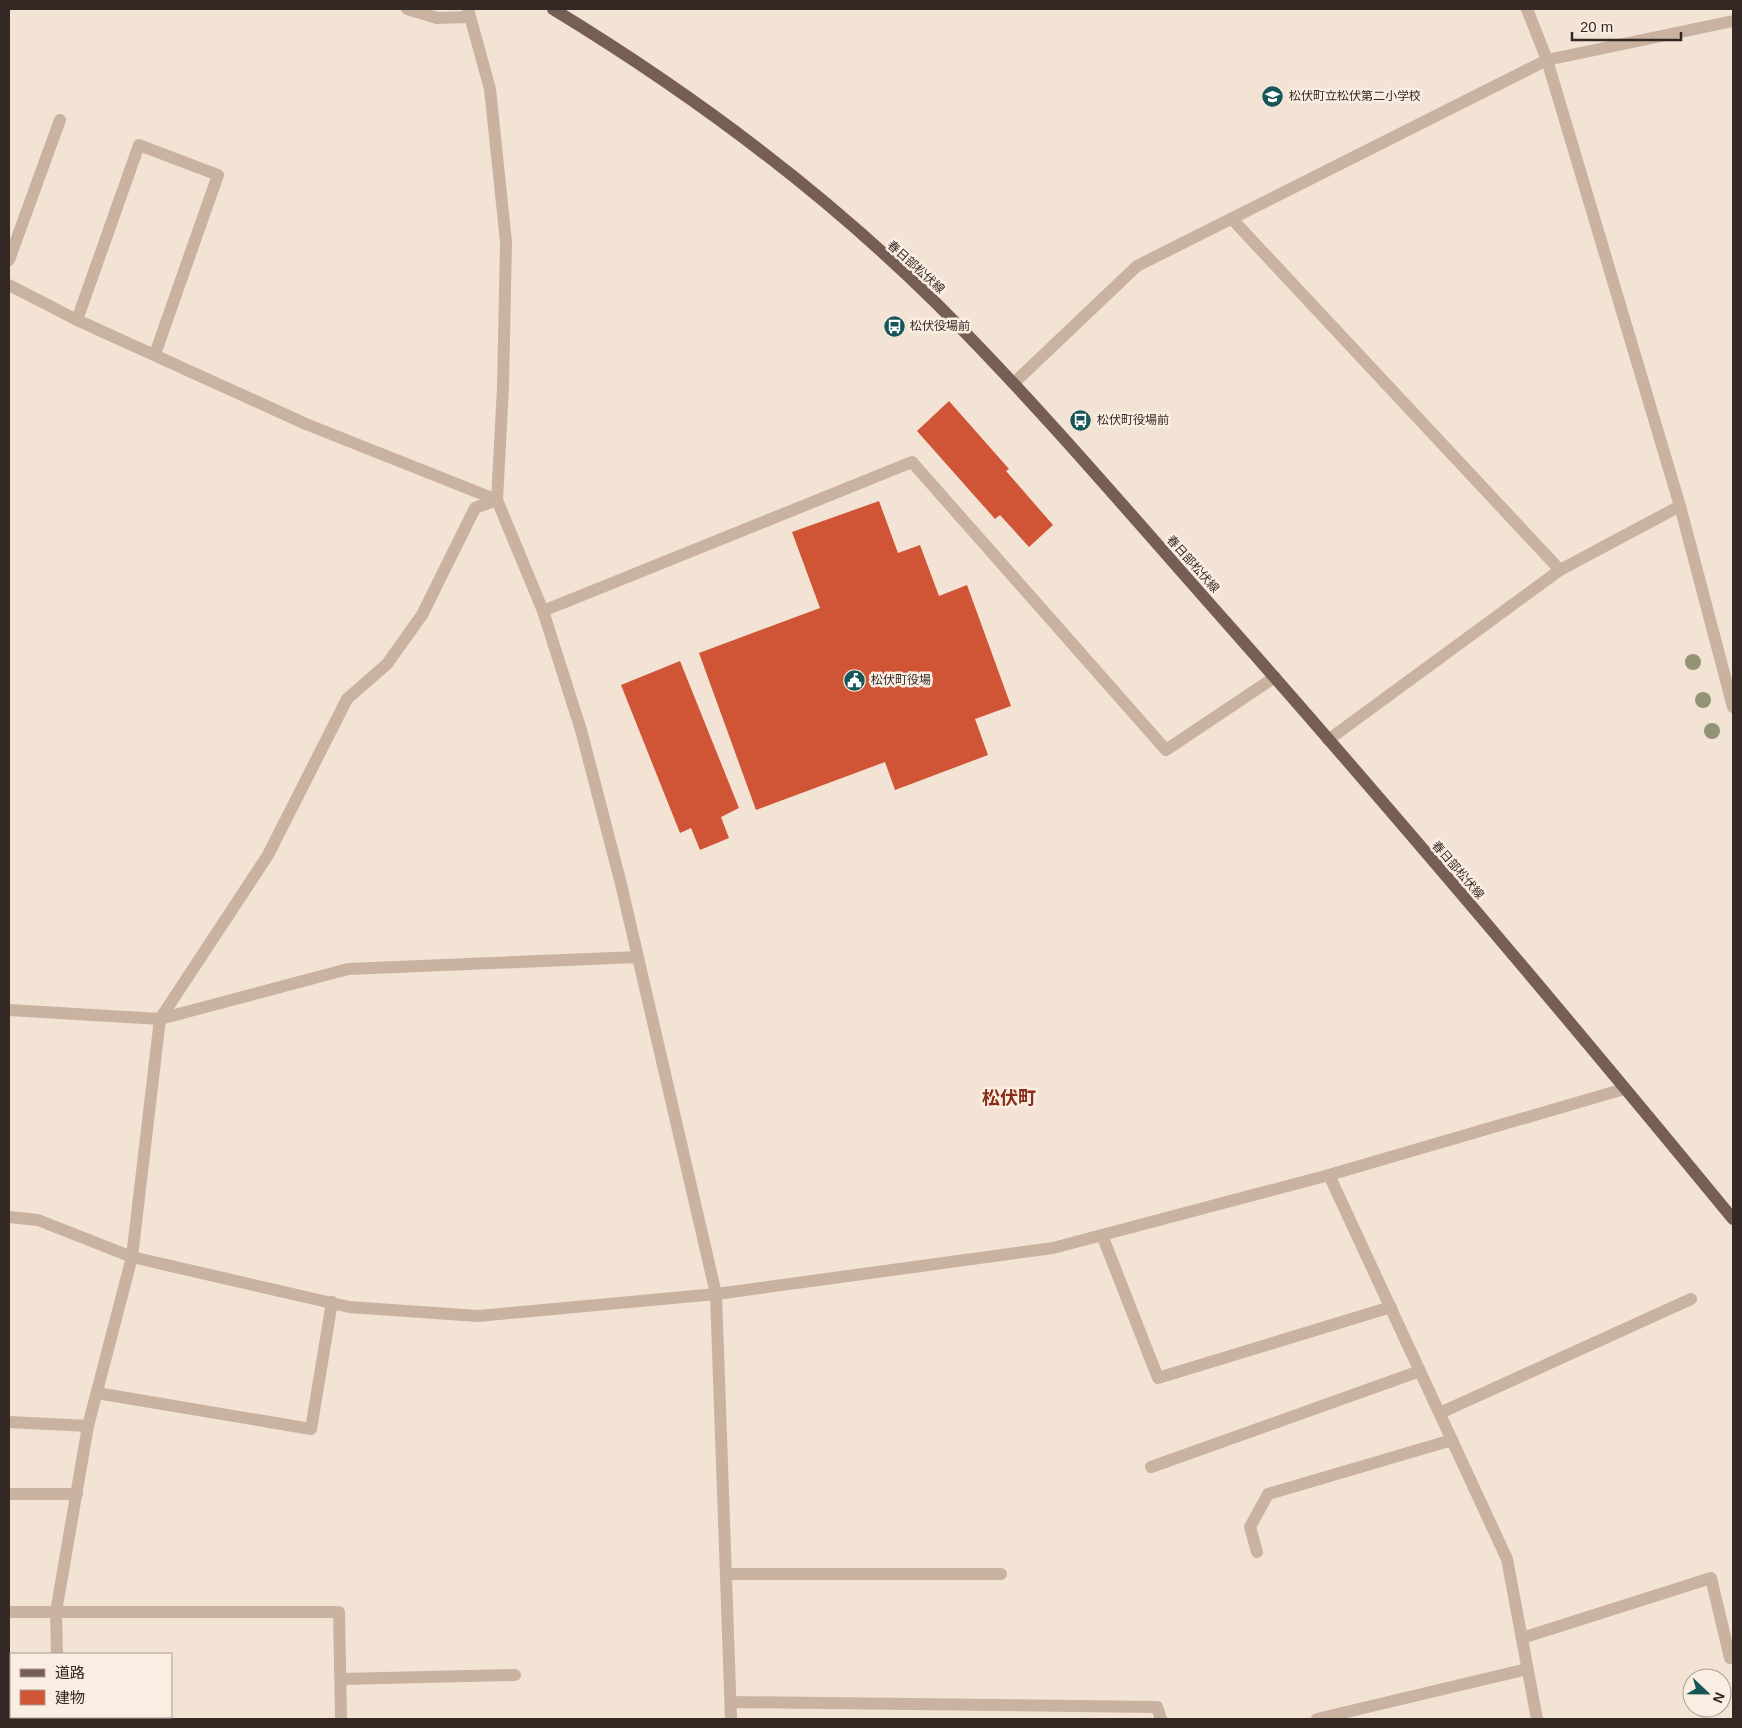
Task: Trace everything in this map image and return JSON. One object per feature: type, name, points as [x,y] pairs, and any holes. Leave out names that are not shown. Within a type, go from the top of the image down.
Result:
[{"type":"main road","name":"春日部松伏線","points":[[553,9],[658,76],[765,154],[841,217],[934,302],[1014,383],[1275,677],[1733,1219]]},
{"type":"street","points":[[407,9],[437,18],[468,13],[490,90],[506,242],[503,388],[497,500],[543,611],[581,730],[638,957],[716,1294],[731,1719]]},
{"type":"street","points":[[1527,9],[1547,60],[1680,506],[1733,707]]},
{"type":"street","points":[[1014,383],[1137,266],[1232,218],[1547,60],[1733,21]]},
{"type":"street","points":[[9,260],[60,120]]},
{"type":"street","points":[[77,320],[139,145],[218,175],[155,354]]},
{"type":"street","points":[[1232,218],[1560,570]]},
{"type":"street","points":[[9,285],[77,320],[306,424],[497,500]]},
{"type":"street","points":[[543,611],[912,462],[1166,750],[1275,677]]},
{"type":"street","points":[[57,1653],[56,1612],[88,1426],[132,1257],[160,1019],[268,855],[347,699],[387,664],[422,616],[475,508],[497,500]]},
{"type":"street","points":[[1328,740],[1560,570],[1680,506]]},
{"type":"street","points":[[9,1010],[160,1019],[348,969],[638,957]]},
{"type":"street","points":[[9,1218],[38,1220],[132,1257],[349,1306],[478,1316],[716,1294],[1052,1248],[1330,1175],[1624,1088]]},
{"type":"street","points":[[1330,1175],[1507,1559],[1537,1719]]},
{"type":"street","points":[[1102,1235],[1158,1378],[1391,1307]]},
{"type":"street","points":[[1440,1413],[1691,1299]]},
{"type":"street","points":[[97,1393],[311,1429],[332,1302]]},
{"type":"street","points":[[1152,1467],[1420,1371]]},
{"type":"street","points":[[9,1422],[88,1426]]},
{"type":"street","points":[[1256,1552],[1250,1527],[1268,1494],[1452,1440]]},
{"type":"street","points":[[9,1494],[76,1494]]},
{"type":"street","points":[[726,1574],[1001,1574]]},
{"type":"street","points":[[1522,1638],[1711,1578],[1730,1658]]},
{"type":"street","points":[[9,1612],[339,1612],[341,1719]]},
{"type":"street","points":[[1317,1719],[1527,1669]]},
{"type":"street","points":[[341,1679],[515,1675]]},
{"type":"street","points":[[731,1702],[1157,1707],[1161,1719]]},
{"type":"building","points":[[949,401],[1009,469],[1006,471],[1053,525],[1029,547],[1000,515],[995,519],[917,431]]},
{"type":"building","name":"松伏町役場","points":[[879,501],[898,553],[920,545],[939,596],[967,585],[1011,706],[975,719],[988,755],[895,790],[885,762],[756,810],[699,653],[820,608],[792,532]]},
{"type":"building","points":[[680,661],[739,808],[721,817],[729,838],[700,850],[691,828],[680,833],[621,685]]},
{"type":"place","name":"松伏町立松伏第二小学校","points":[[1273,96]]},
{"type":"place","name":"松伏役場前","points":[[894,326]]},
{"type":"place","name":"松伏町役場前","points":[[1081,420]]},
{"type":"place","name":"松伏町役場","points":[[855,680]]},
{"type":"district","name":"松伏町","points":[[1009,1098]]}]
